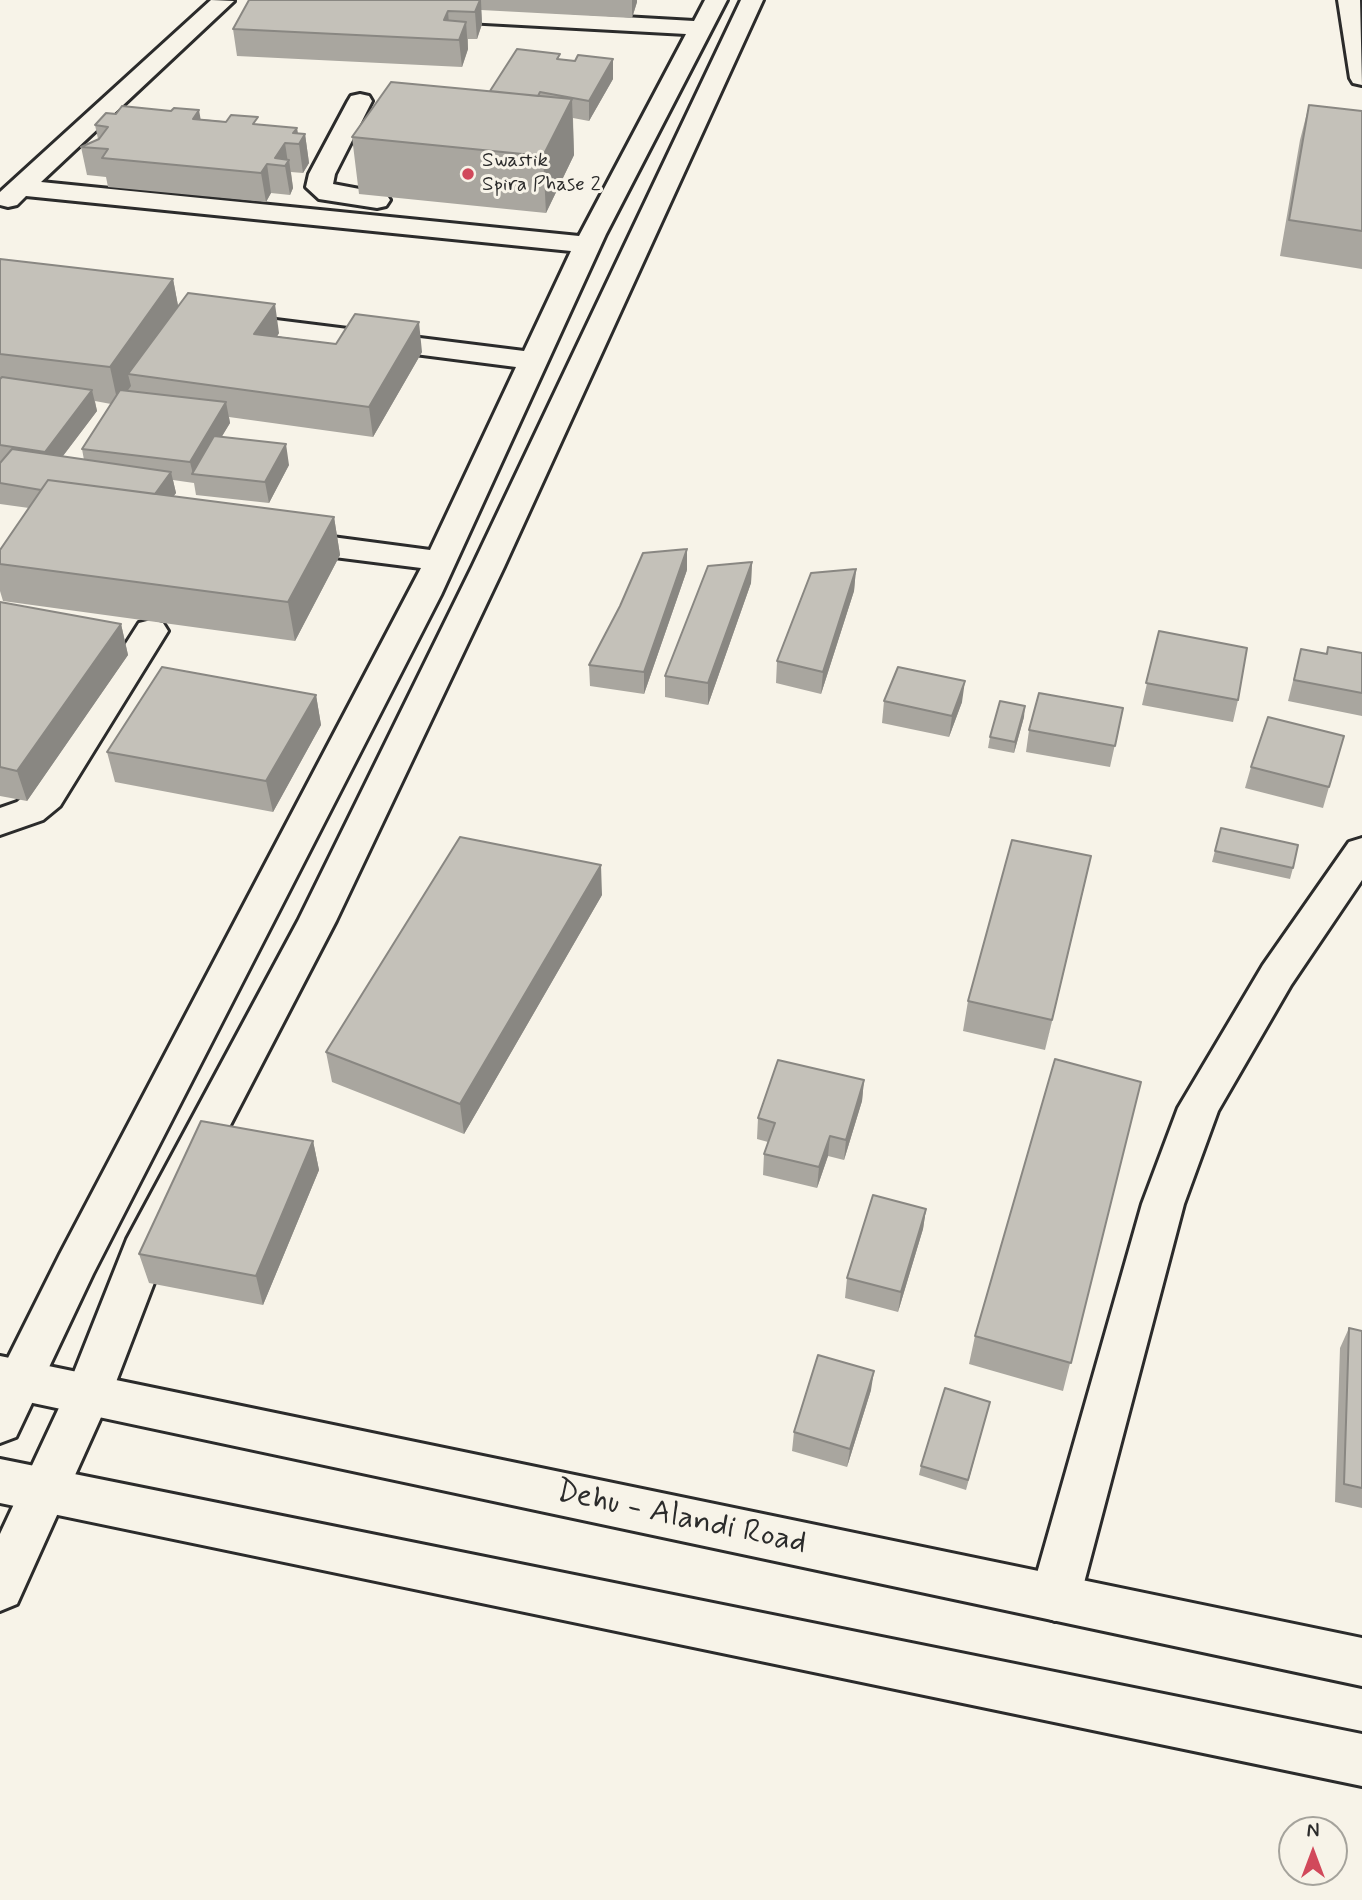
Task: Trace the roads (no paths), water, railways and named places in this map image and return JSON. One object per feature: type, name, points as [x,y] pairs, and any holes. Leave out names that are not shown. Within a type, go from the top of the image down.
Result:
[{"type":"street","points":[[0,1588],[23,1485],[88,1395],[149,1239],[317,921],[482,579],[752,0]]},
{"type":"street","points":[[1349,0],[1362,78]]},
{"type":"street","points":[[10,196],[223,1]]},
{"type":"street","points":[[0,1422],[10,1378],[75,1267],[441,561],[593,235],[708,14],[403,12]]},
{"type":"street","points":[[360,101],[322,174],[319,187],[328,193],[469,212],[593,235]]},
{"type":"street","points":[[10,196],[593,235]]},
{"type":"street","points":[[205,319],[534,361]]},
{"type":"street","points":[[263,538],[441,561]]},
{"type":"street","points":[[0,822],[30,811],[47,797],[151,631]]},
{"type":"street","points":[[1055,1598],[1163,1204],[1199,1108],[1277,975],[1362,851]]},
{"type":"street","name":"Dehu - Alandi Road","points":[[10,1378],[1362,1662]]},
{"type":"street","points":[[23,1485],[1362,1760]]},
{"type":"place","name":"Swastik Spira Phase 2","points":[[468,174]]}]
